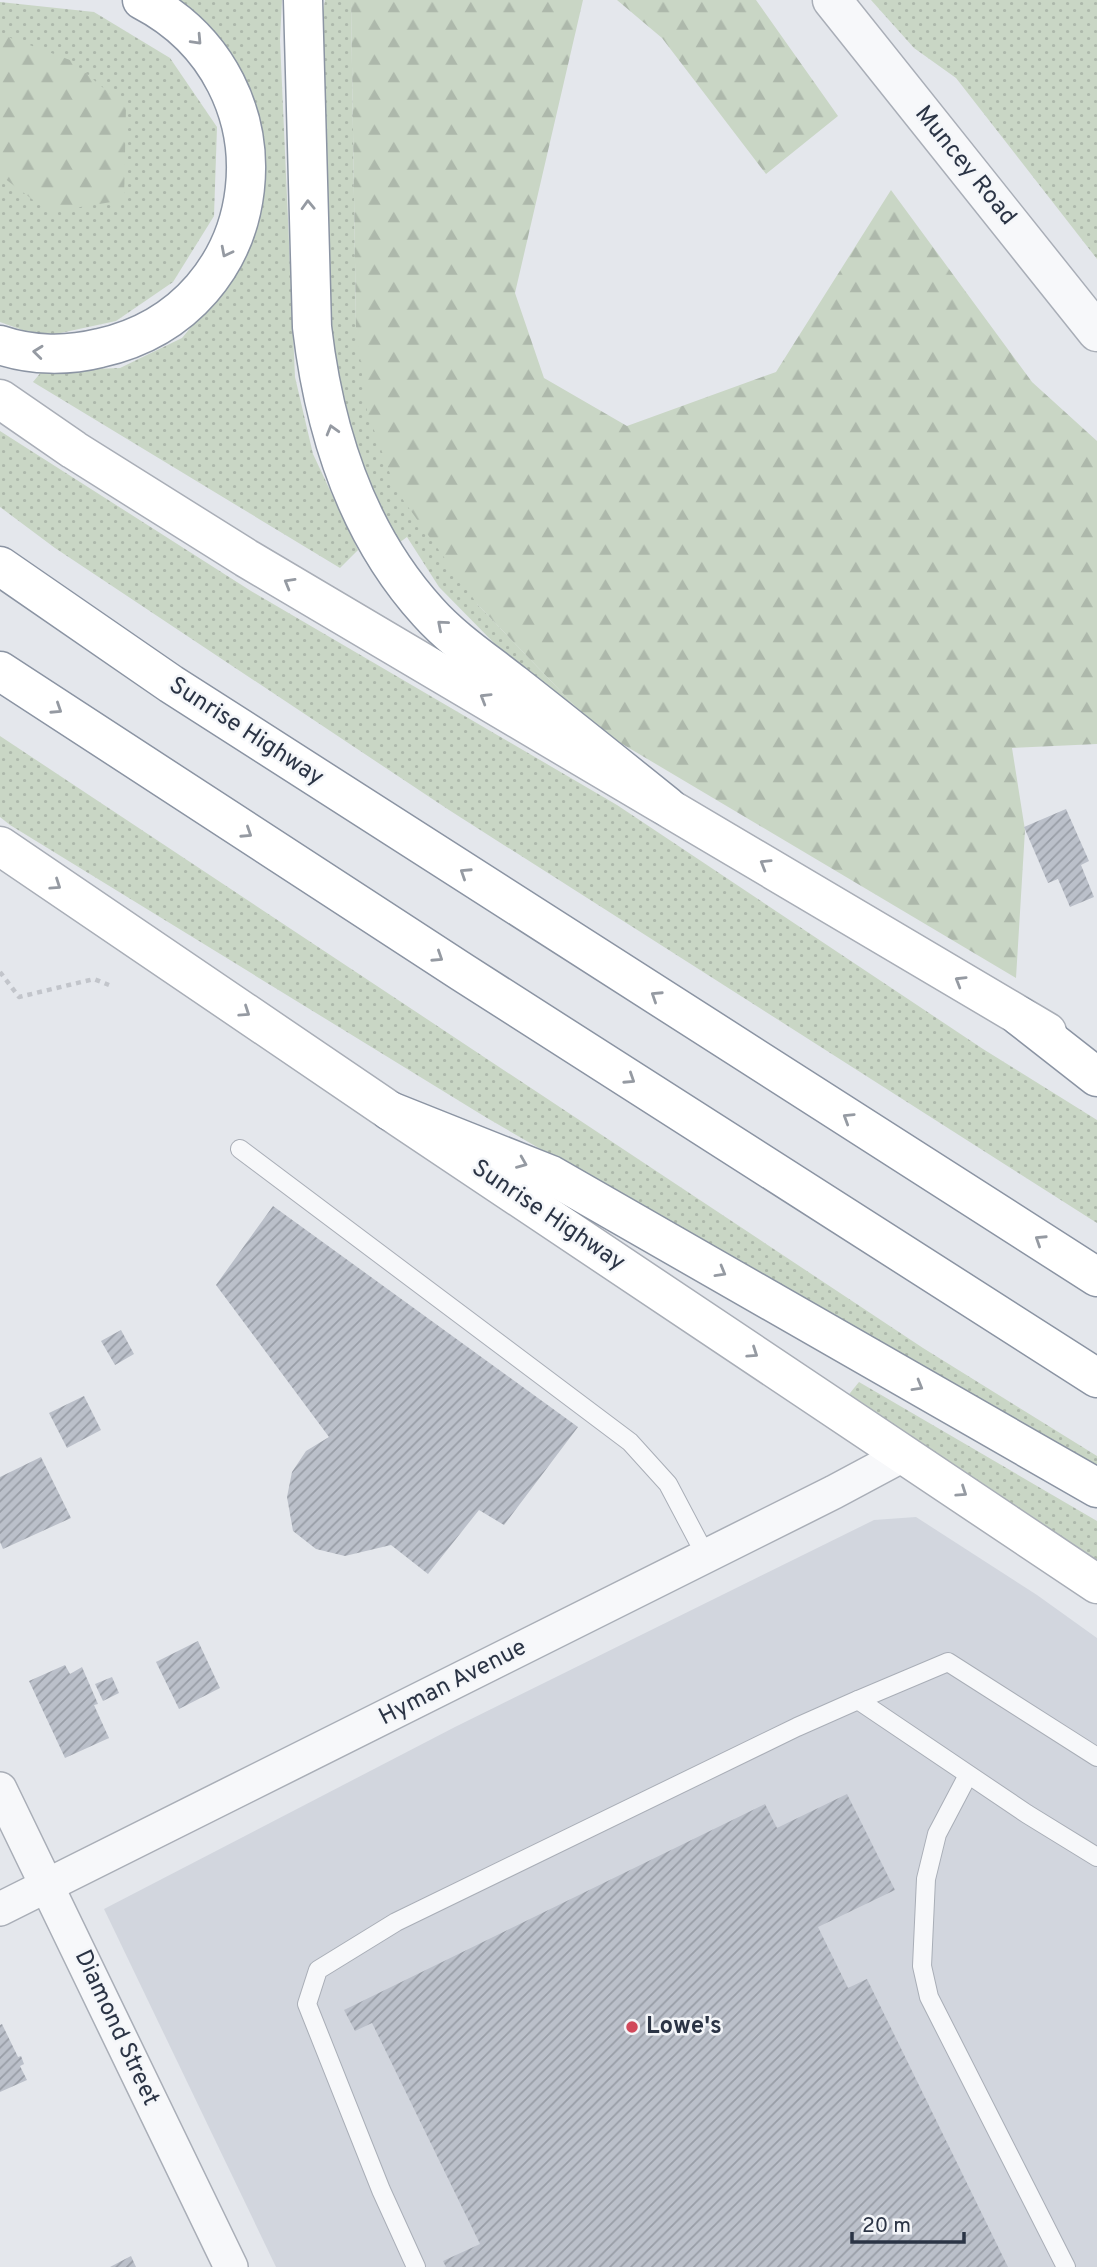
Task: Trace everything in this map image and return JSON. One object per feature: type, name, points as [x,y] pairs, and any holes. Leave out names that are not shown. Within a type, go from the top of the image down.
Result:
[{"type":"main road","points":[[0,345],[30,352],[70,354],[111,346],[149,331],[188,304],[218,268],[240,221],[245,199],[245,155],[243,134],[232,94],[212,57],[199,42],[169,15],[142,0]]},
{"type":"main road","points":[[303,0],[311,299],[315,349],[323,395],[340,459],[367,524],[391,565],[430,614],[483,661],[667,806]]},
{"type":"main road","points":[[0,399],[74,450],[246,558],[1097,1062]]},
{"type":"main road","name":"Sunrise Highway","points":[[0,566],[171,684],[1097,1277]]},
{"type":"main road","points":[[0,671],[462,972],[1097,1378]]},
{"type":"main road","name":"Sunrise Highway","points":[[0,846],[390,1111],[1097,1584]]},
{"type":"main road","points":[[1019,1016],[1097,1077]]},
{"type":"main road","points":[[390,1111],[551,1175],[1097,1488]]},
{"type":"street","name":"Muncey Road","points":[[832,0],[1097,332]]},
{"type":"street","name":"Hyman Avenue","points":[[0,1909],[905,1454]]},
{"type":"street","name":"Diamond Street","points":[[0,1789],[231,2267]]},
{"type":"lane","points":[[240,1149],[630,1442],[668,1483],[706,1556]]},
{"type":"lane","points":[[416,2267],[381,2190],[307,2004],[318,1970],[396,1922],[797,1727],[948,1662],[1097,1757]]},
{"type":"lane","points":[[858,1700],[968,1775],[1097,1857]]},
{"type":"lane","points":[[968,1775],[937,1833],[926,1878],[922,1966],[929,1997],[1066,2267]]},
{"type":"path","points":[[0,972],[19,997],[94,979],[109,985]]},
{"type":"shaded area","points":[[916,1517],[1037,1595],[1097,1638],[1097,2267],[276,2267],[104,1909],[455,1727],[874,1520]]},
{"type":"green space","points":[[166,0],[282,0],[280,40],[295,377],[313,454],[358,550],[340,568],[33,382],[42,371],[120,368],[182,338],[240,268],[265,172],[241,75]]},
{"type":"green space","points":[[325,0],[351,0],[356,327],[478,605],[597,729],[527,683],[492,641],[439,587],[407,537],[392,548],[354,463],[332,360],[322,18]]},
{"type":"green space","points":[[351,0],[583,0],[515,293],[544,378],[627,426],[776,372],[891,190],[1032,382],[1097,441],[1097,744],[1012,748],[1025,830],[1016,978],[597,729],[478,605],[396,490],[367,411],[356,327]]},
{"type":"green space","points":[[617,0],[756,0],[838,116],[766,174],[662,38]]},
{"type":"green space","points":[[871,0],[1097,0],[1097,259],[956,78],[914,48]]},
{"type":"green space","points":[[0,2],[94,12],[170,58],[217,127],[214,216],[173,282],[116,321],[42,337],[0,322]]},
{"type":"green space","points":[[0,34],[70,60],[126,107],[124,200],[49,212],[0,175]]},
{"type":"green space","points":[[0,431],[251,591],[617,805],[983,1049],[1097,1120],[1097,1223],[449,810],[55,548],[0,507]]},
{"type":"green space","points":[[0,736],[923,1348],[1097,1456],[1097,1471],[487,1118],[10,825],[0,817]]},
{"type":"green space","points":[[859,1382],[1097,1521],[1097,1569],[846,1398]]},
{"type":"building","points":[[1066,809],[1089,861],[1081,865],[1094,897],[1070,907],[1058,879],[1048,883],[1024,827]]},
{"type":"building","points":[[273,1206],[578,1427],[504,1525],[479,1510],[428,1574],[391,1545],[345,1556],[316,1549],[293,1531],[287,1497],[292,1472],[306,1451],[329,1437],[216,1285]]},
{"type":"building","points":[[121,1330],[134,1354],[115,1365],[101,1341]]},
{"type":"building","points":[[84,1396],[101,1430],[67,1448],[49,1413]]},
{"type":"building","points":[[41,1457],[71,1518],[3,1549],[0,1542],[0,1477]]},
{"type":"building","points":[[198,1641],[220,1688],[179,1709],[156,1662]]},
{"type":"building","points":[[65,1665],[70,1674],[82,1667],[98,1704],[94,1705],[109,1738],[65,1758],[29,1681]]},
{"type":"building","points":[[112,1677],[119,1693],[103,1701],[95,1684]]},
{"type":"building","name":"Lowe's","points":[[847,1794],[895,1890],[818,1927],[848,1988],[867,1979],[1008,2267],[446,2267],[443,2261],[480,2244],[372,2023],[355,2031],[344,2010],[765,1804],[777,1828]]},
{"type":"building","points":[[2,2024],[18,2057],[21,2056],[24,2064],[20,2066],[27,2080],[0,2092],[0,2025]]},
{"type":"building","points":[[131,2256],[136,2267],[110,2267]]},
{"type":"place","name":"Lowe's","points":[[632,2027]]}]
